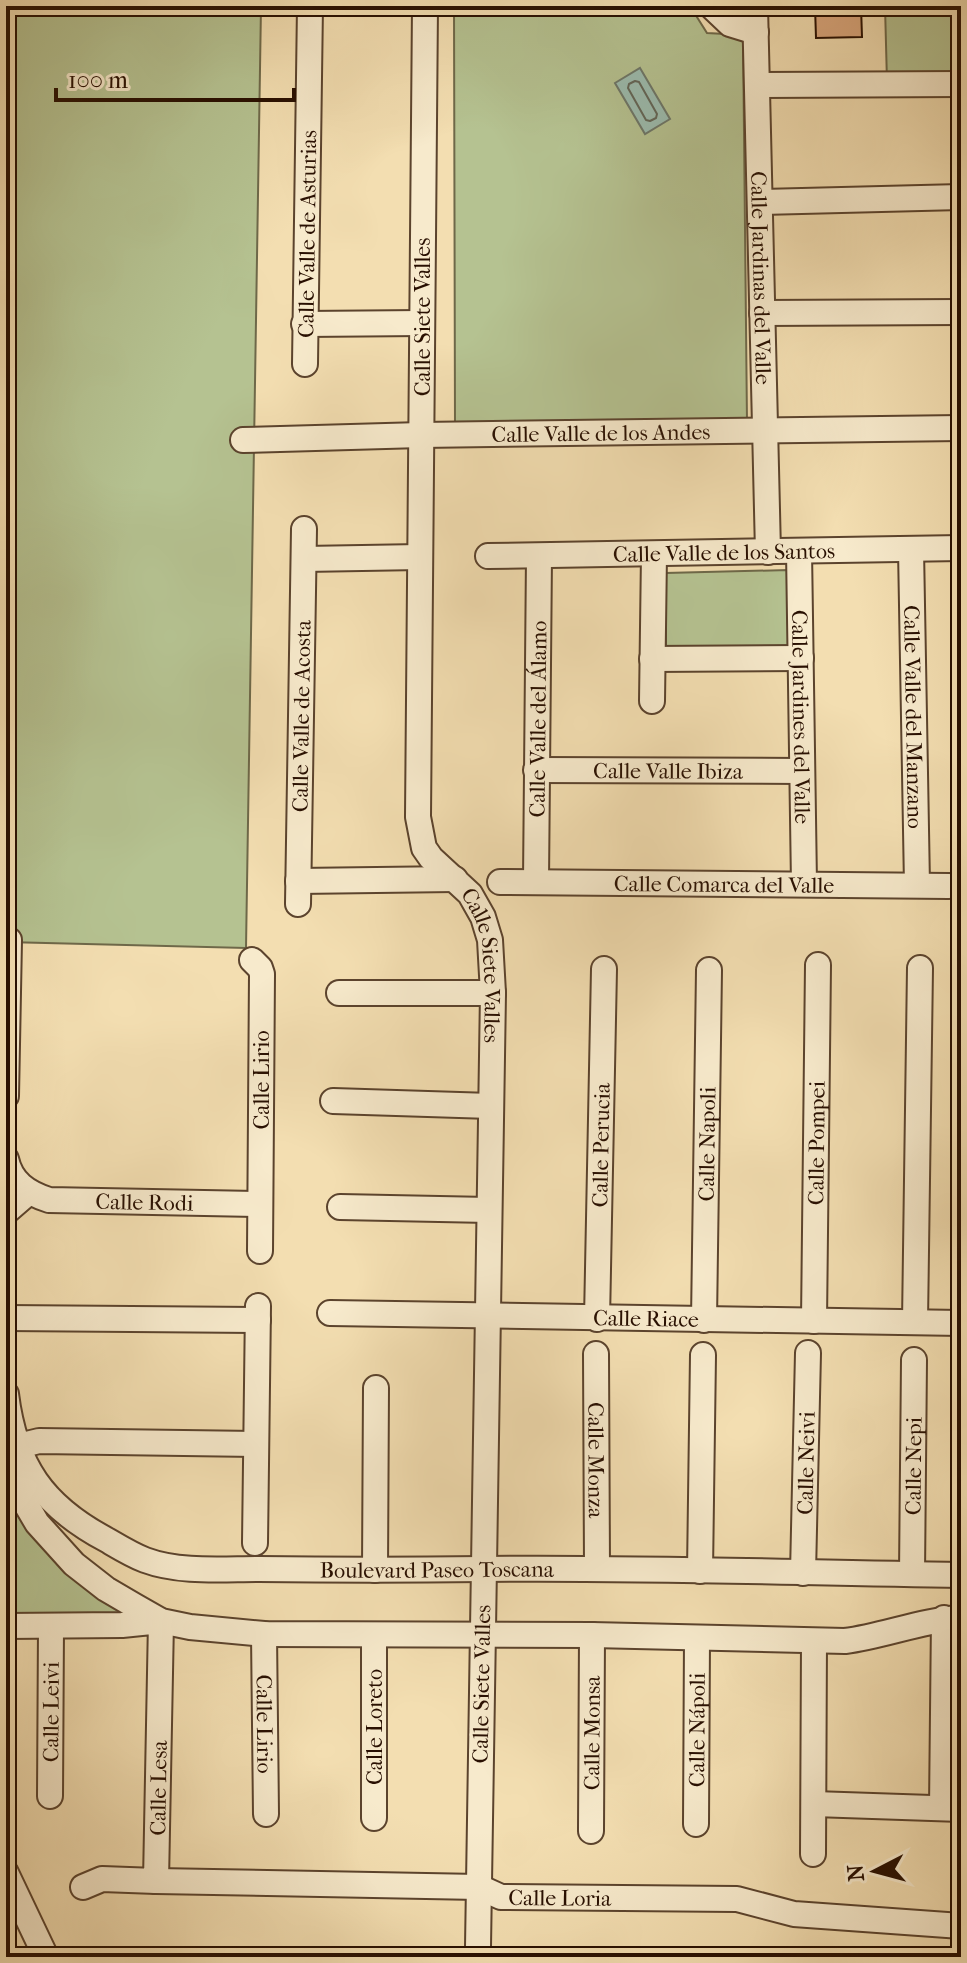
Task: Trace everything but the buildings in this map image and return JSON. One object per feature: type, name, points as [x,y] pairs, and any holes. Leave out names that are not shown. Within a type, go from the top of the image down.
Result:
[{"type":"street","name":"Calle Valle de Asturias","points":[[305,364],[310,6]]},
{"type":"street","name":"Calle Siete Valles","points":[[425,6],[419,826],[424,848],[470,894],[487,927],[493,993],[478,1947]]},
{"type":"street","points":[[711,6],[730,24],[756,32]]},
{"type":"street","name":"Calle Jardinas del Valle","points":[[755,6],[768,552]]},
{"type":"street","points":[[757,85],[961,84]]},
{"type":"street","points":[[760,202],[961,197]]},
{"type":"street","points":[[762,313],[961,312]]},
{"type":"street","points":[[304,324],[422,323]]},
{"type":"street","name":"Calle Valle de los Andes","points":[[243,440],[961,428]]},
{"type":"street","name":"Calle Valle de Acosta","points":[[304,529],[298,893],[455,879]]},
{"type":"street","name":"Calle Valle de los Santos","points":[[488,556],[961,548]]},
{"type":"street","name":"Calle Valle del Manzano","points":[[911,549],[917,885]]},
{"type":"street","name":"Calle Jardines del Valle","points":[[799,551],[804,884]]},
{"type":"street","points":[[652,701],[654,554]]},
{"type":"street","name":"Calle Valle del Álamo","points":[[536,881],[539,556]]},
{"type":"street","points":[[304,559],[420,557]]},
{"type":"street","points":[[652,659],[801,658]]},
{"type":"street","name":"Calle Valle Ibiza","points":[[536,770],[802,771]]},
{"type":"street","name":"Calle Comarca del Valle","points":[[500,882],[949,886]]},
{"type":"street","points":[[6,1096],[9,940]]},
{"type":"street","name":"Calle Lirio","points":[[252,960],[262,974],[260,1251]]},
{"type":"street","name":"Calle Pompei","points":[[814,1321],[818,965]]},
{"type":"street","points":[[915,1322],[920,968]]},
{"type":"street","name":"Calle Perucia","points":[[597,1319],[604,969]]},
{"type":"street","name":"Calle Napoli","points":[[704,1320],[709,970]]},
{"type":"street","points":[[339,993],[493,993]]},
{"type":"street","points":[[333,1101],[491,1106]]},
{"type":"street","points":[[6,1212],[28,1193],[7,1167]]},
{"type":"street","name":"Calle Rodi","points":[[28,1193],[49,1200],[67,1201],[260,1204]]},
{"type":"street","points":[[340,1207],[489,1210]]},
{"type":"street","points":[[6,1318],[258,1312],[255,1543]]},
{"type":"street","name":"Calle Riace","points":[[330,1313],[961,1323]]},
{"type":"street","name":"Calle Neivi","points":[[803,1573],[808,1353]]},
{"type":"street","name":"Calle Monza","points":[[596,1354],[597,1567]]},
{"type":"street","points":[[700,1571],[703,1355]]},
{"type":"street","name":"Calle Nepi","points":[[912,1574],[914,1360]]},
{"type":"street","points":[[375,1570],[376,1388]]},
{"type":"street","name":"Boulevard Paseo Toscana","points":[[6,1394],[11,1447],[53,1503],[85,1528],[145,1560],[165,1565],[210,1569],[597,1567],[961,1575]]},
{"type":"street","points":[[11,1447],[39,1441],[256,1444]]},
{"type":"street","points":[[6,1470],[22,1502],[53,1544],[106,1589],[161,1621]]},
{"type":"street","points":[[6,1626],[122,1625],[161,1621],[220,1632],[264,1634],[592,1635],[845,1641],[952,1618],[952,1809],[814,1804]]},
{"type":"street","name":"Calle Lesa","points":[[156,1881],[161,1621]]},
{"type":"street","name":"Calle Leivi","points":[[50,1796],[51,1627]]},
{"type":"street","name":"Calle Lirio","points":[[264,1634],[266,1814]]},
{"type":"street","name":"Calle Monsa","points":[[591,1831],[592,1635]]},
{"type":"street","name":"Calle Loreto","points":[[374,1636],[374,1818]]},
{"type":"street","name":"Calle Nápoli","points":[[696,1824],[697,1638]]},
{"type":"street","points":[[813,1854],[814,1641]]},
{"type":"street","points":[[6,1873],[46,1957]]},
{"type":"street","points":[[83,1887],[102,1879],[156,1881]]},
{"type":"street","name":"Calle Loria","points":[[156,1881],[479,1887],[501,1897],[737,1899],[794,1914],[961,1926]]},
{"type":"green space","points":[[6,6],[261,6],[246,948],[6,942]]},
{"type":"green space","points":[[454,6],[690,6],[707,33],[743,35],[747,422],[455,426]]},
{"type":"green space","points":[[885,6],[961,6],[961,81],[887,82]]},
{"type":"green space","points":[[788,570],[790,651],[666,652],[666,573]]},
{"type":"green space","points":[[6,1495],[44,1548],[75,1577],[127,1617],[6,1624]]},
{"type":"water","points":[[640,68],[670,119],[645,134],[615,83]]}]
